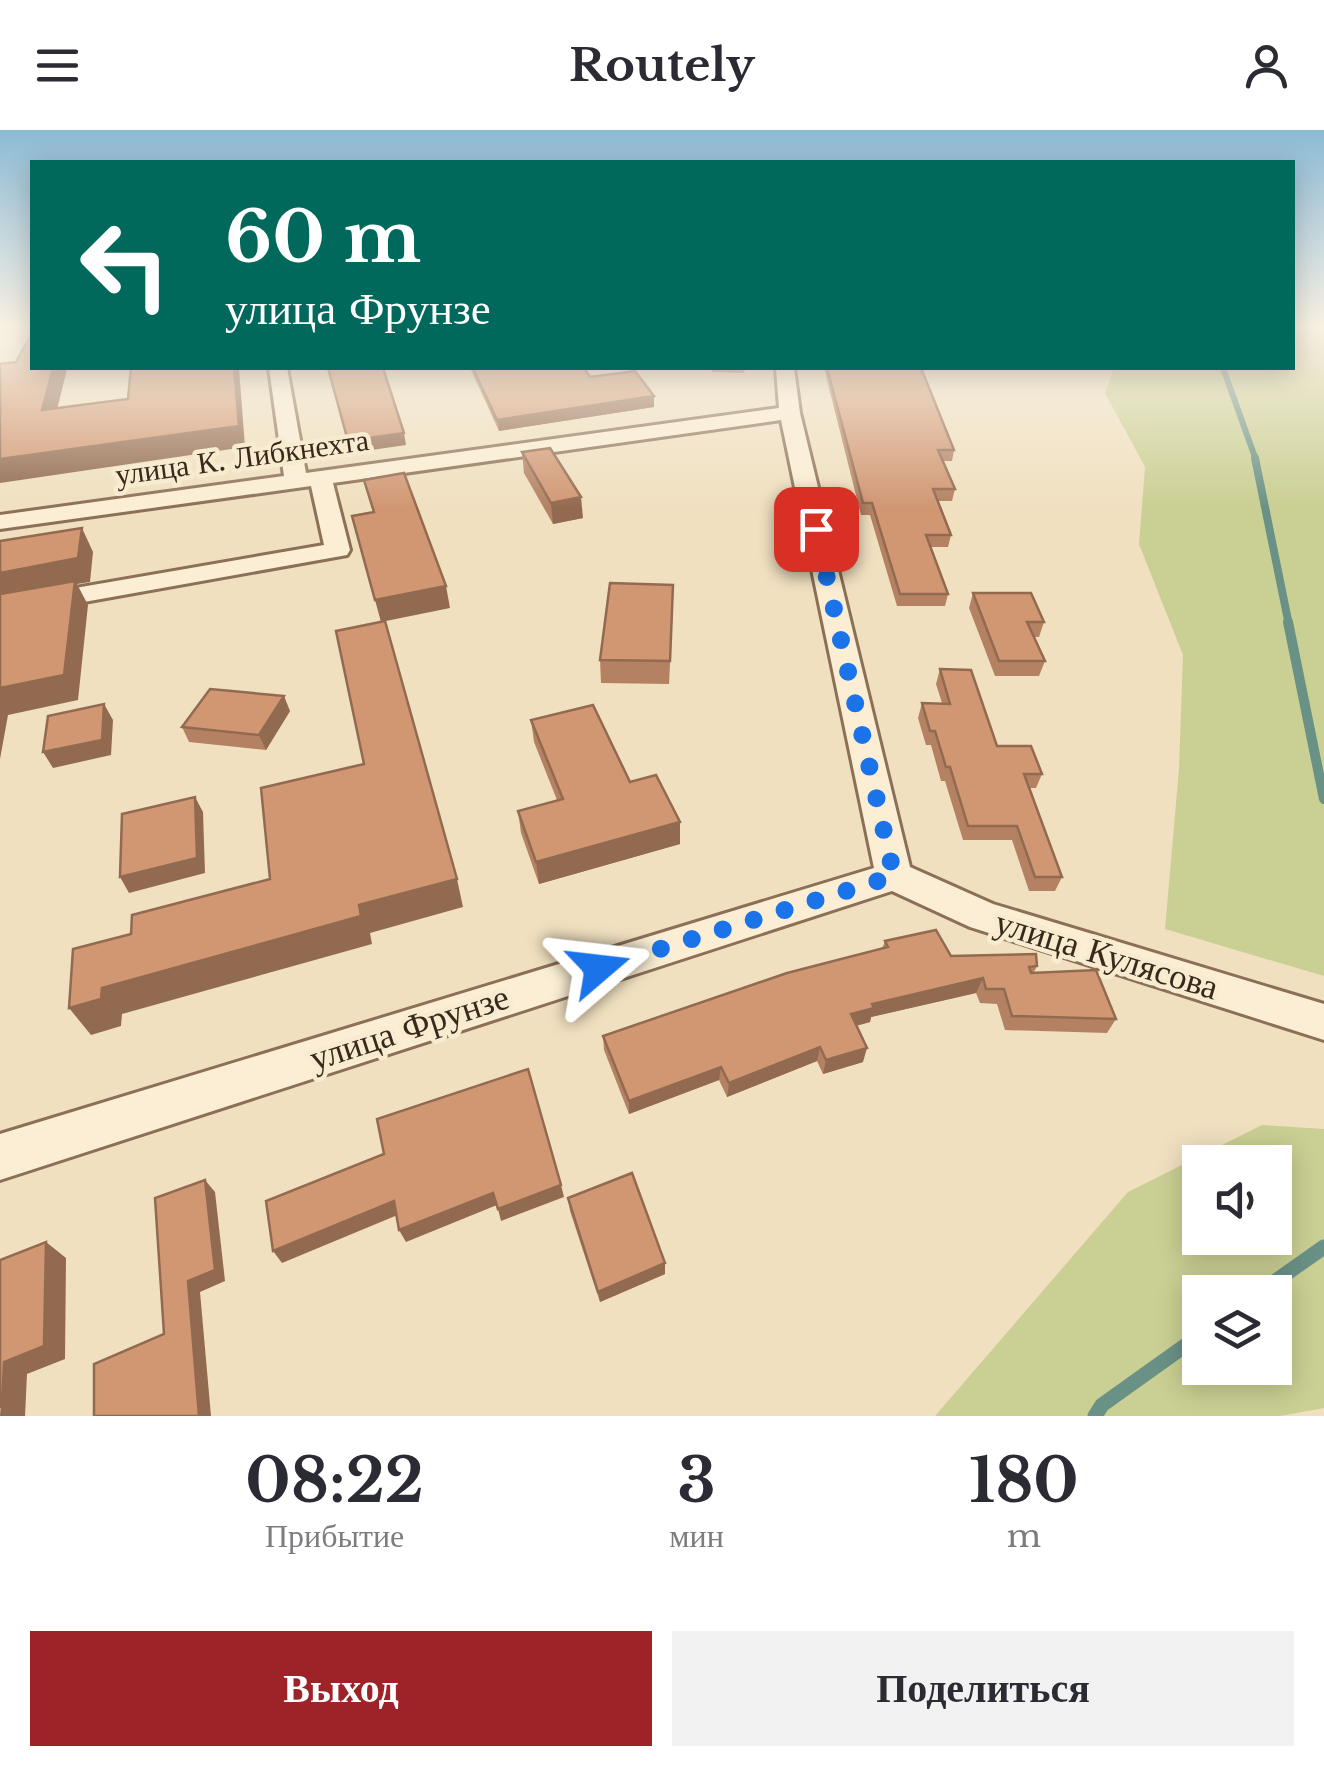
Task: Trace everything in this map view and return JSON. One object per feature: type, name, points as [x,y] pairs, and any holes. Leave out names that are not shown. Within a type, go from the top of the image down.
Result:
[{"type":"street","points":[[0,608],[338,550],[308,478],[283,388]]},
{"type":"street","points":[[787,388],[894,876]]},
{"type":"street","name":"улица К. Либкнехта","points":[[0,522],[790,414]]},
{"type":"street","name":"улица Кулясова","points":[[894,876],[982,916],[1324,1022]]},
{"type":"street","name":"улица Фрунзе","points":[[0,1157],[894,876]]},
{"type":"green space","points":[[1107,388],[1324,388],[1324,976],[1165,929],[1179,769],[1183,655],[1139,544],[1145,467],[1105,393]]},
{"type":"green space","points":[[1262,1125],[1324,1129],[1324,1408],[1280,1416],[935,1416],[1128,1192],[1182,1165],[1182,1255],[1292,1255],[1292,1145],[1222,1145]]},
{"type":"building","points":[[0,388],[48,388],[42,410],[128,399],[129,388],[236,388],[239,426],[0,459]]},
{"type":"building","points":[[333,388],[389,388],[404,433],[348,441]]},
{"type":"building","points":[[482,388],[648,388],[654,396],[497,420]]},
{"type":"building","points":[[832,388],[929,388],[954,450],[938,450],[955,489],[933,489],[951,535],[926,535],[948,594],[900,594],[872,503],[863,503]]},
{"type":"building","points":[[550,448],[581,497],[551,503],[522,452]]},
{"type":"building","points":[[404,473],[446,586],[375,600],[352,516],[374,512],[364,480]]},
{"type":"building","points":[[82,528],[78,558],[0,573],[0,541]]},
{"type":"building","points":[[75,581],[64,675],[0,688],[0,594]]},
{"type":"building","points":[[610,583],[673,585],[670,661],[600,660]]},
{"type":"building","points":[[973,593],[1031,593],[1044,622],[1027,622],[1045,661],[999,661]]},
{"type":"building","points":[[385,621],[457,879],[359,905],[361,916],[102,988],[101,999],[69,1008],[73,949],[131,934],[132,915],[270,879],[261,788],[364,764],[336,631]]},
{"type":"building","points":[[940,669],[971,670],[997,746],[1031,746],[1042,774],[1024,774],[1062,877],[1035,877],[1017,826],[968,826],[950,767],[946,767],[935,731],[930,731],[922,703],[950,704]]},
{"type":"building","points":[[210,689],[284,696],[259,735],[182,727]]},
{"type":"building","points":[[104,704],[102,740],[43,752],[48,716]]},
{"type":"building","points":[[593,705],[630,782],[656,775],[680,822],[536,862],[518,811],[563,799],[531,720]]},
{"type":"building","points":[[195,797],[197,858],[120,877],[122,814]]},
{"type":"building","points":[[936,930],[951,956],[1036,954],[1037,966],[1029,967],[1031,973],[1096,970],[1116,1019],[1012,1016],[1004,989],[986,989],[983,978],[872,1004],[874,1008],[851,1014],[867,1048],[826,1060],[820,1047],[729,1083],[721,1067],[629,1101],[603,1036],[787,973],[888,947],[885,941]]},
{"type":"building","points":[[528,1069],[561,1185],[498,1209],[493,1193],[399,1230],[394,1201],[273,1251],[266,1201],[384,1154],[377,1119]]},
{"type":"building","points":[[632,1173],[665,1263],[598,1292],[568,1198]]},
{"type":"building","points":[[205,1180],[215,1270],[188,1281],[199,1416],[94,1416],[94,1364],[164,1334],[155,1198]]},
{"type":"building","points":[[46,1242],[44,1346],[4,1362],[0,1407],[0,1260]]},
{"type":"waterway","points":[[1230,388],[1256,460]]},
{"type":"waterway","points":[[1255,458],[1289,625]]},
{"type":"waterway","points":[[1288,622],[1324,799]]},
{"type":"waterway","points":[[1284,1275],[1324,1247]]},
{"type":"waterway","points":[[1095,1416],[1102,1405],[1182,1348]]},
{"type":"route","points":[[599,968],[894,876],[816,529]]}]
